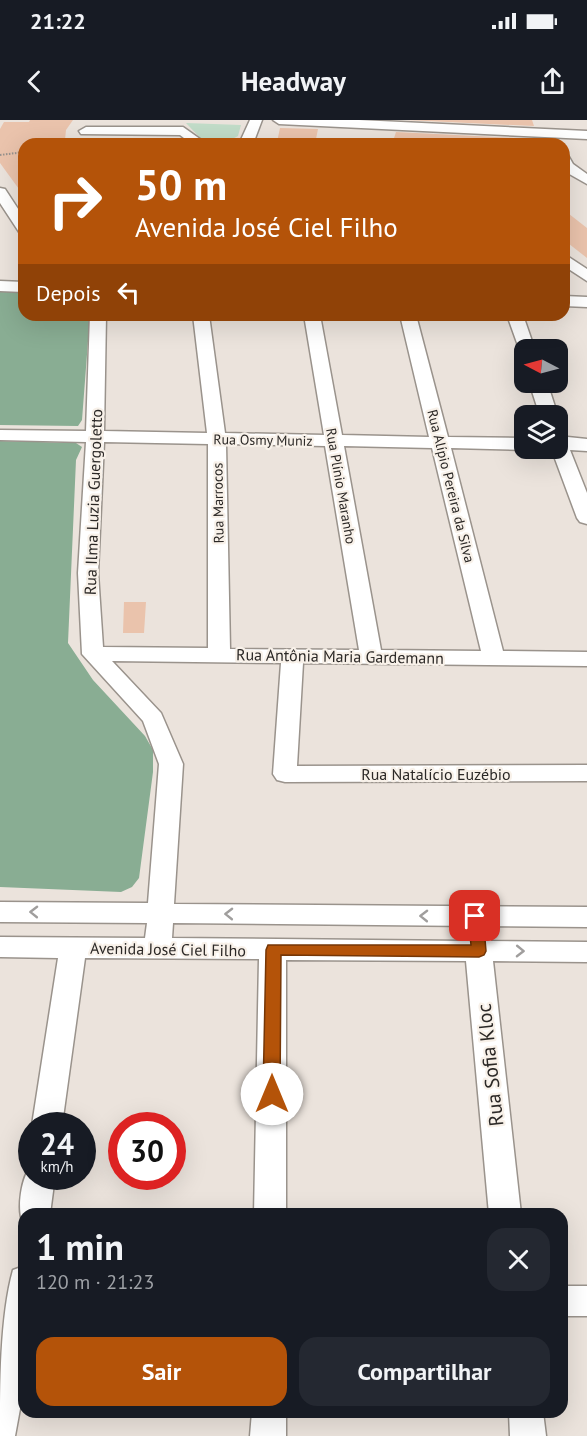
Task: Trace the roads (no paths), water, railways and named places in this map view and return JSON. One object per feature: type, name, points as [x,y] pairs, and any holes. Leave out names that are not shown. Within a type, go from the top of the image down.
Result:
[{"type":"street","points":[[247,138],[256,120]]},
{"type":"street","points":[[279,120],[351,129],[451,128],[543,138]]},
{"type":"street","points":[[451,128],[452,138]]},
{"type":"street","points":[[88,132],[183,130],[193,138]]},
{"type":"street","points":[[561,138],[587,135]]},
{"type":"street","points":[[570,168],[587,180]]},
{"type":"street","points":[[0,192],[18,220]]},
{"type":"street","points":[[570,263],[587,276]]},
{"type":"street","points":[[0,286],[18,287]]},
{"type":"street","points":[[570,301],[587,302]]},
{"type":"street","name":"Rua Ilma Luzia Guergoletto","points":[[93,654],[88,573],[98,321]]},
{"type":"street","name":"Rua Marrocos","points":[[202,321],[217,439],[219,655]]},
{"type":"street","name":"Rua Plínio Maranho","points":[[313,321],[371,657]]},
{"type":"street","name":"Rua Alípio Pereira da Silva","points":[[410,321],[494,658]]},
{"type":"street","points":[[517,321],[523,339]]},
{"type":"street","name":"Rua Osmy Muniz","points":[[0,435],[514,444]]},
{"type":"street","points":[[568,444],[587,445]]},
{"type":"street","points":[[564,459],[587,518]]},
{"type":"street","points":[[93,654],[153,718],[171,764],[158,948]]},
{"type":"street","name":"Rua Antônia Maria Gardemann","points":[[93,654],[587,659]]},
{"type":"street","name":"Rua Natalício Euzébio","points":[[292,656],[285,774],[587,773]]},
{"type":"street","points":[[0,912],[587,917]]},
{"type":"street","name":"Rua Sofia Kloc","points":[[475,916],[504,1208]]},
{"type":"street","name":"Avenida José Ciel Filho","points":[[0,947],[587,952]]},
{"type":"street","points":[[49,1112],[73,948]]},
{"type":"street","points":[[270,1208],[273,950]]},
{"type":"street","points":[[35,1208],[37,1190]]},
{"type":"street","points":[[568,1301],[587,1301]]},
{"type":"street","points":[[0,1430],[14,1318],[18,1303]]},
{"type":"street","points":[[268,1436],[269,1418]]},
{"type":"street","points":[[526,1418],[528,1436]]}]
